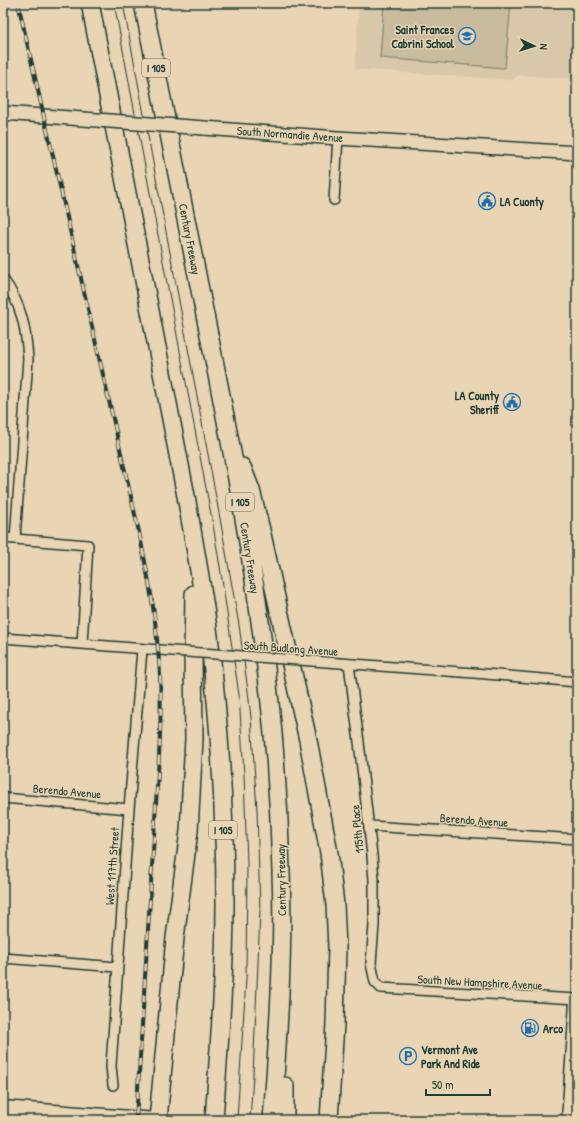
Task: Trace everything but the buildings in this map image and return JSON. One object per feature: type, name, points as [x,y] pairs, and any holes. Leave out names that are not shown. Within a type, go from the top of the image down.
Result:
[{"type":"highway","name":"I 105","points":[[90,3],[194,542],[206,617],[213,675],[224,831],[225,904],[221,1022],[214,1120]]},
{"type":"highway","name":"Century Freeway","points":[[144,3],[228,433],[263,645],[272,733],[282,874],[280,986],[272,1120]]},
{"type":"highway","points":[[228,433],[251,490],[261,530],[308,740],[329,853],[335,905],[337,948],[336,1000],[329,1120]]},
{"type":"highway","points":[[157,1120],[175,938],[190,823],[194,739],[194,542]]},
{"type":"highway","points":[[282,874],[286,967],[285,1120]]},
{"type":"main road","name":"South Normandie Avenue","points":[[3,113],[338,138],[577,153]]},
{"type":"main road","points":[[569,1120],[577,1003]]},
{"type":"main road","points":[[3,1108],[157,1120]]},
{"type":"street","points":[[334,200],[338,138]]},
{"type":"street","points":[[3,279],[16,301],[23,317],[27,339],[28,359],[15,540]]},
{"type":"street","points":[[3,538],[88,545],[82,644]]},
{"type":"street","name":"South Budlong Avenue","points":[[3,638],[468,672],[577,682]]},
{"type":"street","name":"West 117th Street","points":[[113,1085],[111,1066],[128,809],[142,648]]},
{"type":"street","name":"115th Place","points":[[349,664],[369,826],[374,880],[374,926],[371,963],[375,982],[381,988]]},
{"type":"street","name":"Berendo Avenue","points":[[3,798],[128,809]]},
{"type":"street","name":"Berendo Avenue","points":[[369,826],[577,839]]},
{"type":"street","points":[[3,958],[118,967]]},
{"type":"street","name":"South New Hampshire Avenue","points":[[381,988],[577,999]]},
{"type":"shaded area","name":"Saint Frances Cabrini School","points":[[359,3],[577,3],[577,79],[517,75],[514,80],[355,69]]},
{"type":"shaded area","points":[[384,3],[511,3],[505,68],[380,58]]},
{"type":"tram line","points":[[114,3],[213,525],[239,695],[244,774],[247,864],[246,979],[237,1120]]},
{"type":"tram line","points":[[123,3],[219,513],[239,625],[248,691],[257,810],[260,910],[250,1120]]},
{"type":"railway","points":[[18,3],[139,532],[157,635],[161,690],[160,743],[136,1120]]},
{"type":"place","name":"Saint Frances Cabrini School","points":[[467,36]]},
{"type":"place","name":"LA Cuonty","points":[[487,201]]},
{"type":"place","name":"LA County Sheriff","points":[[512,402]]},
{"type":"place","name":"Arco","points":[[530,1028]]},
{"type":"place","name":"Vermont Ave Park And Ride","points":[[408,1056]]}]
